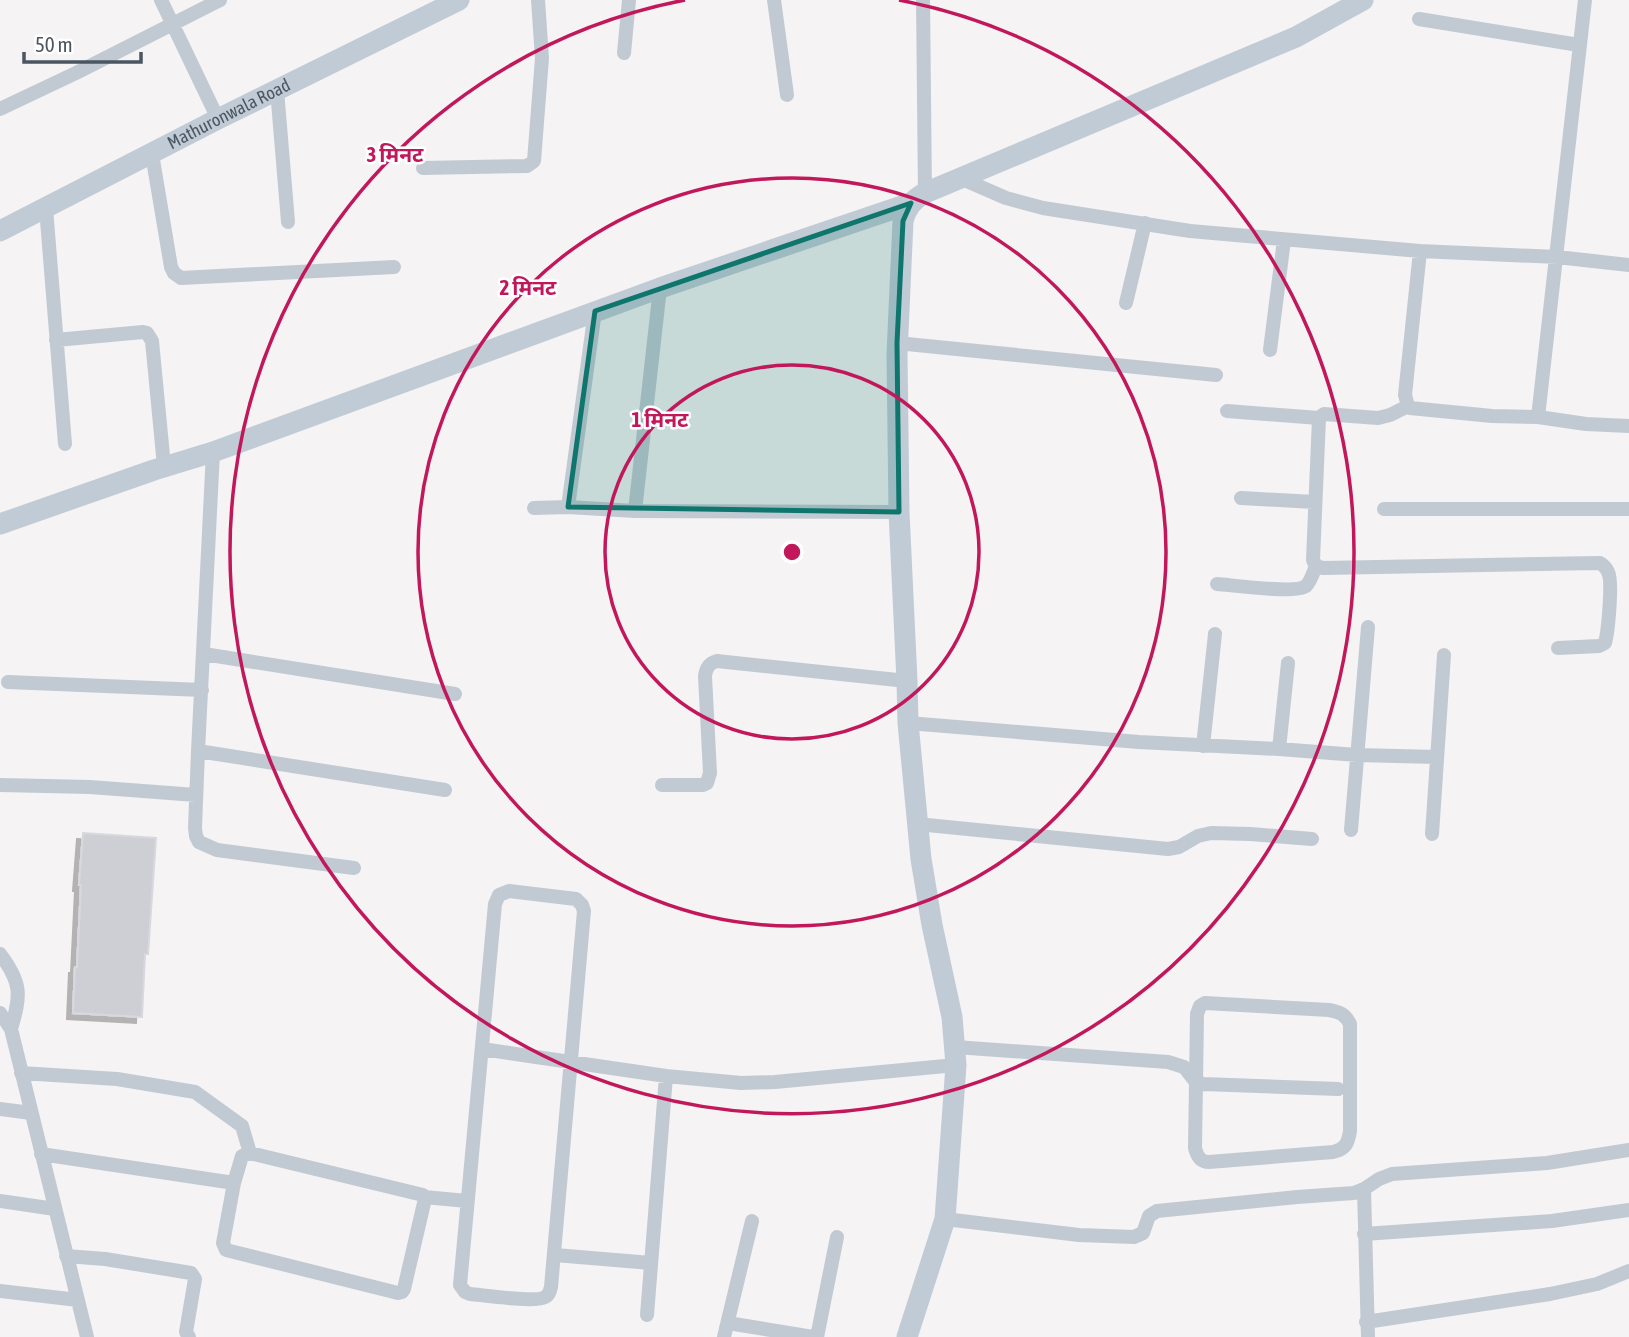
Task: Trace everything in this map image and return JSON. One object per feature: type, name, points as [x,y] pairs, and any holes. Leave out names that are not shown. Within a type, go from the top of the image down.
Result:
[{"type":"main road","name":"Mathuronwala Road","points":[[0,231],[459,0]]},
{"type":"main road","points":[[0,524],[213,452],[595,311],[918,198],[1296,37],[1363,0]]},
{"type":"main road","points":[[906,1337],[945,1219],[956,1056],[951,1008],[920,859],[908,723],[899,512],[897,343],[902,221],[918,198]]},
{"type":"street","points":[[161,0],[218,119]]},
{"type":"street","points":[[0,109],[219,0]]},
{"type":"street","points":[[424,168],[527,166],[534,161],[542,58],[538,0]]},
{"type":"street","points":[[624,53],[629,0]]},
{"type":"street","points":[[774,0],[787,95]]},
{"type":"street","points":[[918,198],[923,0]]},
{"type":"street","points":[[1538,417],[1585,0]]},
{"type":"street","points":[[1419,19],[1579,45]]},
{"type":"street","points":[[277,90],[288,222]]},
{"type":"street","points":[[152,154],[171,267],[181,278],[394,267]]},
{"type":"street","points":[[960,178],[1006,198],[1031,205],[1190,231],[1420,251],[1557,257],[1629,265]]},
{"type":"street","points":[[46,208],[65,444]]},
{"type":"street","points":[[1126,303],[1145,223]]},
{"type":"street","points":[[1270,350],[1284,240]]},
{"type":"street","points":[[1408,406],[1405,395],[1406,380],[1420,251]]},
{"type":"street","points":[[635,511],[660,288]]},
{"type":"street","points":[[568,507],[595,311]]},
{"type":"street","points":[[56,340],[143,332],[150,337],[164,467]]},
{"type":"street","points":[[897,343],[1216,374]]},
{"type":"street","points":[[1227,411],[1319,418],[1324,414],[1367,418],[1385,417],[1408,406],[1492,416],[1538,417],[1586,424],[1629,426]]},
{"type":"street","points":[[1319,418],[1314,502],[1313,560],[1316,566],[1600,563],[1610,578],[1608,633],[1605,643],[1599,646],[1558,648]]},
{"type":"street","points":[[213,452],[196,836],[199,842],[217,850],[354,868]]},
{"type":"street","points":[[1241,498],[1314,502]]},
{"type":"street","points":[[534,508],[899,512]]},
{"type":"street","points":[[1384,509],[1629,509]]},
{"type":"street","points":[[1217,584],[1300,589],[1310,580],[1316,566]]},
{"type":"street","points":[[1352,830],[1368,627]]},
{"type":"street","points":[[1203,746],[1215,634]]},
{"type":"street","points":[[204,654],[455,694]]},
{"type":"street","points":[[1432,834],[1444,655]]},
{"type":"street","points":[[662,785],[703,785],[708,780],[710,773],[705,676],[707,666],[712,663],[717,661],[908,681]]},
{"type":"street","points":[[1279,749],[1289,663]]},
{"type":"street","points":[[8,682],[202,690]]},
{"type":"street","points":[[908,723],[1203,746],[1437,757]]},
{"type":"street","points":[[198,751],[445,790]]},
{"type":"street","points":[[0,785],[90,787],[196,795]]},
{"type":"street","points":[[917,824],[1168,849],[1185,845],[1198,836],[1211,833],[1312,839]]},
{"type":"street","points":[[509,891],[576,899],[584,911],[555,1255],[549,1294],[542,1298],[470,1294],[462,1289],[460,1279],[482,1049],[497,897],[500,893],[509,891]]},
{"type":"street","points":[[0,954],[18,984],[16,1010],[4,1021],[21,1073],[87,1337]]},
{"type":"street","points":[[1205,1003],[1336,1011],[1346,1017],[1350,1024],[1350,1131],[1345,1148],[1338,1151],[1203,1162],[1195,1148],[1195,1081],[1197,1014],[1200,1006],[1205,1003]]},
{"type":"street","points":[[482,1049],[666,1076],[741,1083],[775,1082],[956,1056],[1168,1062],[1184,1067],[1195,1081],[1203,1084],[1338,1089]]},
{"type":"street","points":[[21,1073],[117,1079],[195,1092],[242,1126],[250,1153]]},
{"type":"street","points":[[647,1315],[666,1076]]},
{"type":"street","points":[[0,1109],[31,1113]]},
{"type":"street","points":[[945,1219],[1079,1235],[1134,1237],[1143,1233],[1149,1216],[1157,1211],[1177,1207],[1354,1193],[1392,1174],[1547,1163],[1629,1150]]},
{"type":"street","points":[[424,1197],[404,1289],[398,1293],[226,1250],[223,1243],[242,1156],[250,1153],[424,1197],[467,1201]]},
{"type":"street","points":[[41,1154],[234,1183]]},
{"type":"street","points":[[1364,1189],[1367,1330],[1597,1284],[1629,1271]]},
{"type":"street","points":[[0,1201],[55,1209]]},
{"type":"street","points":[[1364,1234],[1552,1221],[1629,1210]]},
{"type":"street","points":[[752,1221],[726,1330],[815,1337],[837,1237]]},
{"type":"street","points":[[555,1255],[651,1263]]},
{"type":"street","points":[[66,1256],[105,1259],[191,1273],[195,1279],[186,1332],[189,1337]]},
{"type":"street","points":[[0,1291],[78,1300]]},
{"type":"highlighted area","points":[[911,203],[903,221],[897,343],[899,512],[568,507],[595,311]]},
{"type":"building","points":[[83,833],[156,838],[142,1017],[73,1013]]}]
